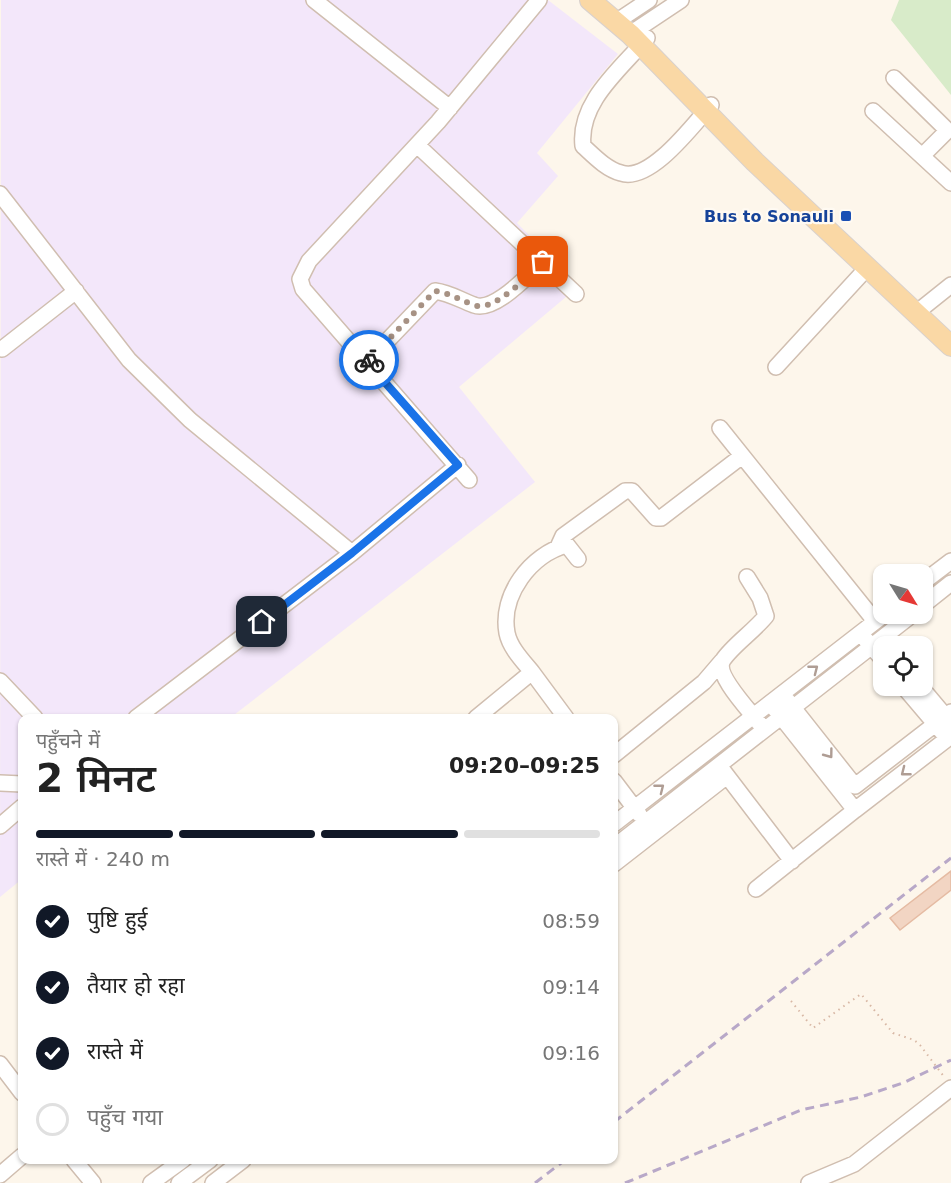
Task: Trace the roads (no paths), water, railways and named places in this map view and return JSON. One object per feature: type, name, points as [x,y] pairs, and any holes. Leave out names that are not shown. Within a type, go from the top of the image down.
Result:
[{"type":"main road","points":[[590,0],[633,31]]},
{"type":"main road","points":[[604,0],[867,268],[921,309],[951,328]]},
{"type":"main road","points":[[709,108],[921,309],[951,346]]},
{"type":"street","points":[[314,0],[450,108]]},
{"type":"street","points":[[469,480],[303,289],[300,279],[309,261],[450,108],[539,0]]},
{"type":"street","points":[[649,0],[587,112],[581,129],[583,146],[603,164],[623,174],[646,172],[709,108]]},
{"type":"street","points":[[633,31],[681,0]]},
{"type":"street","points":[[894,78],[945,128],[945,133],[922,156]]},
{"type":"street","points":[[873,111],[951,183]]},
{"type":"street","points":[[417,145],[576,294]]},
{"type":"street","points":[[0,194],[129,360],[190,420],[352,553]]},
{"type":"street","points":[[367,362],[435,291],[451,293],[476,306],[491,306],[543,262]]},
{"type":"street","points":[[776,367],[867,268]]},
{"type":"street","points":[[921,309],[951,285]]},
{"type":"street","points":[[2,349],[76,291]]},
{"type":"street","points":[[618,821],[873,623],[720,428]]},
{"type":"street","points":[[558,547],[563,536],[625,491],[632,492],[656,518],[661,518],[742,456]]},
{"type":"street","points":[[140,714],[352,553],[458,465]]},
{"type":"street","points":[[563,714],[516,653],[507,634],[510,604],[519,580],[532,564],[558,547],[567,545],[578,559]]},
{"type":"street","points":[[933,575],[951,561]]},
{"type":"street","points":[[618,752],[696,688],[754,631],[766,616],[760,598],[747,577]]},
{"type":"street","points":[[933,597],[951,583]]},
{"type":"street","points":[[890,636],[902,624]]},
{"type":"street","points":[[618,861],[723,770],[765,730],[873,650]]},
{"type":"street","points":[[722,661],[723,675],[765,730]]},
{"type":"street","points":[[487,714],[532,672]]},
{"type":"street","points":[[0,681],[31,714]]},
{"type":"street","points":[[916,696],[946,719]]},
{"type":"street","points":[[756,890],[949,738],[946,719],[928,696]]},
{"type":"street","points":[[776,698],[855,810]]},
{"type":"street","points":[[787,712],[855,786],[946,719]]},
{"type":"street","points":[[618,844],[645,822],[723,770]]},
{"type":"street","points":[[723,770],[792,861]]},
{"type":"street","points":[[0,783],[18,784]]},
{"type":"street","points":[[618,786],[645,822]]},
{"type":"street","points":[[0,826],[18,810]]},
{"type":"street","points":[[0,1064],[18,1088]]},
{"type":"street","points":[[809,1183],[854,1164],[951,1086]]},
{"type":"street","points":[[0,1175],[18,1159]]},
{"type":"street","points":[[77,1164],[93,1183]]},
{"type":"street","points":[[151,1183],[177,1164]]},
{"type":"street","points":[[179,1183],[202,1164]]},
{"type":"street","points":[[219,1181],[238,1164]]},
{"type":"railway","points":[[618,1119],[951,858]]},
{"type":"railway","points":[[625,1183],[801,1110],[861,1097],[903,1083],[951,1060]]},
{"type":"railway","points":[[535,1183],[560,1164]]},
{"type":"place","name":"Bus to Sonauli","points":[[846,216]]}]
